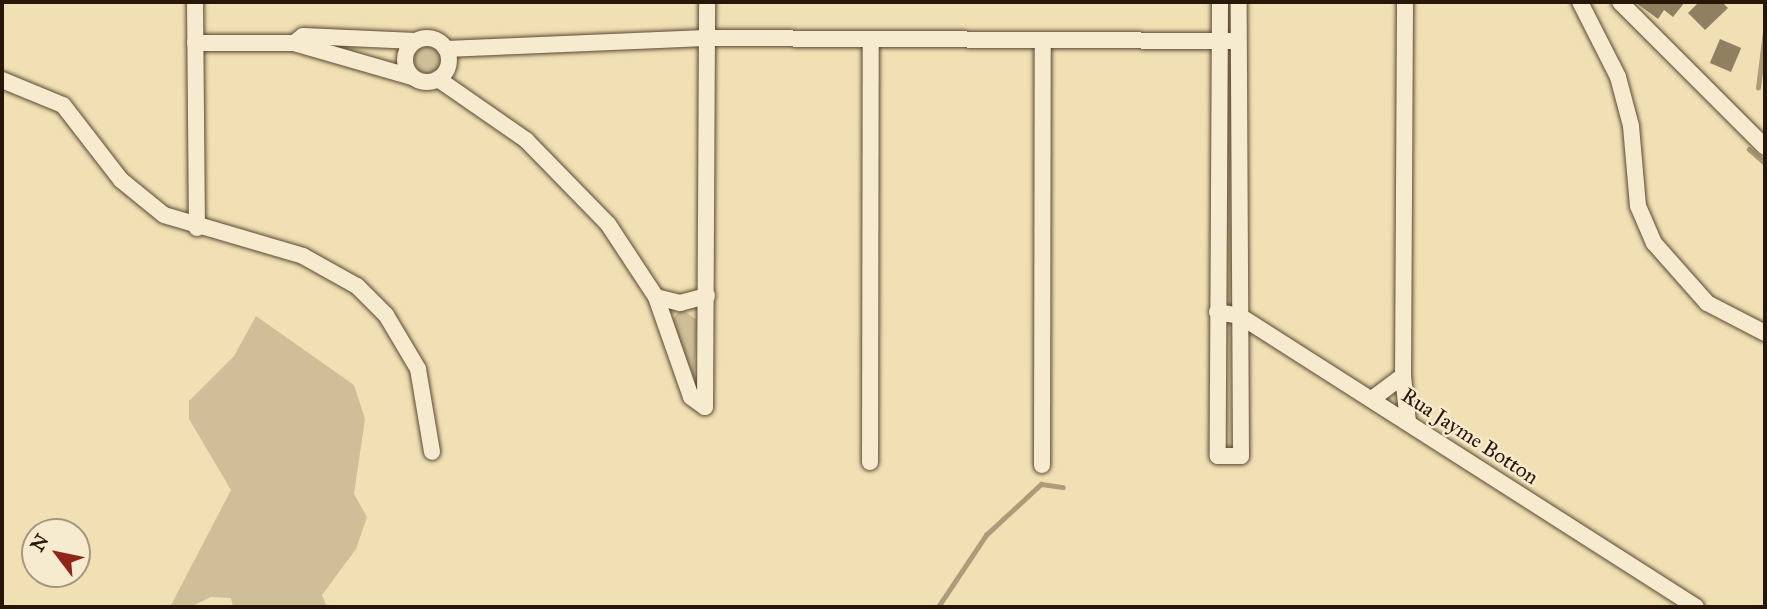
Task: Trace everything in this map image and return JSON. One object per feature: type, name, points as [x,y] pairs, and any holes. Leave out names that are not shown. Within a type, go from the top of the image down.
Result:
[{"type":"street","points":[[195,2],[197,228]]},
{"type":"street","points":[[195,43],[294,43],[412,77],[438,79],[526,140],[570,180],[626,247],[656,297],[691,397],[705,407],[707,2]]},
{"type":"street","points":[[1220,2],[1218,456],[1241,456],[1239,2]]},
{"type":"street","points":[[1405,2],[1403,376],[1408,422]]},
{"type":"street","points":[[1580,2],[1618,77],[1631,126],[1638,206],[1654,243],[1707,303],[1765,333]]},
{"type":"street","points":[[1620,2],[1764,140]]},
{"type":"street","points":[[294,43],[303,36],[436,40],[446,49],[706,38],[1238,41]]},
{"type":"street","points":[[1042,465],[1044,40]]},
{"type":"street","points":[[412,77],[405,58],[416,41]]},
{"type":"street","points":[[870,462],[871,41]]},
{"type":"street","points":[[438,79],[447,69],[446,49]]},
{"type":"street","points":[[2,80],[63,105],[134,192],[197,228],[303,256],[372,299],[418,369],[432,452]]},
{"type":"street","points":[[656,297],[680,303],[707,296]]},
{"type":"street","name":"Rua Jayme Botton","points":[[1217,312],[1240,316],[1696,607]]},
{"type":"street","points":[[1372,398],[1403,376]]},
{"type":"shaded area","points":[[427,47],[437,50],[440,60],[437,70],[427,73],[417,70],[414,60],[417,50]]},
{"type":"shaded area","points":[[681,309],[697,320],[694,377],[671,322]]},
{"type":"shaded area","points":[[256,316],[354,385],[365,419],[354,494],[367,517],[356,549],[322,595],[327,607],[233,607],[231,598],[211,597],[190,607],[170,607],[231,490],[189,419],[189,401],[234,356]]},
{"type":"building","points":[[1635,2],[1685,2],[1673,17],[1664,10],[1658,19]]},
{"type":"building","points":[[1699,2],[1722,2],[1728,8],[1705,30],[1688,13]]},
{"type":"building","points":[[1720,39],[1741,48],[1731,72],[1710,63]]},
{"type":"waterway","points":[[1758,88],[1765,32]]},
{"type":"waterway","points":[[1749,149],[1765,163]]},
{"type":"waterway","points":[[938,607],[986,535],[1041,484],[1063,487]]}]
